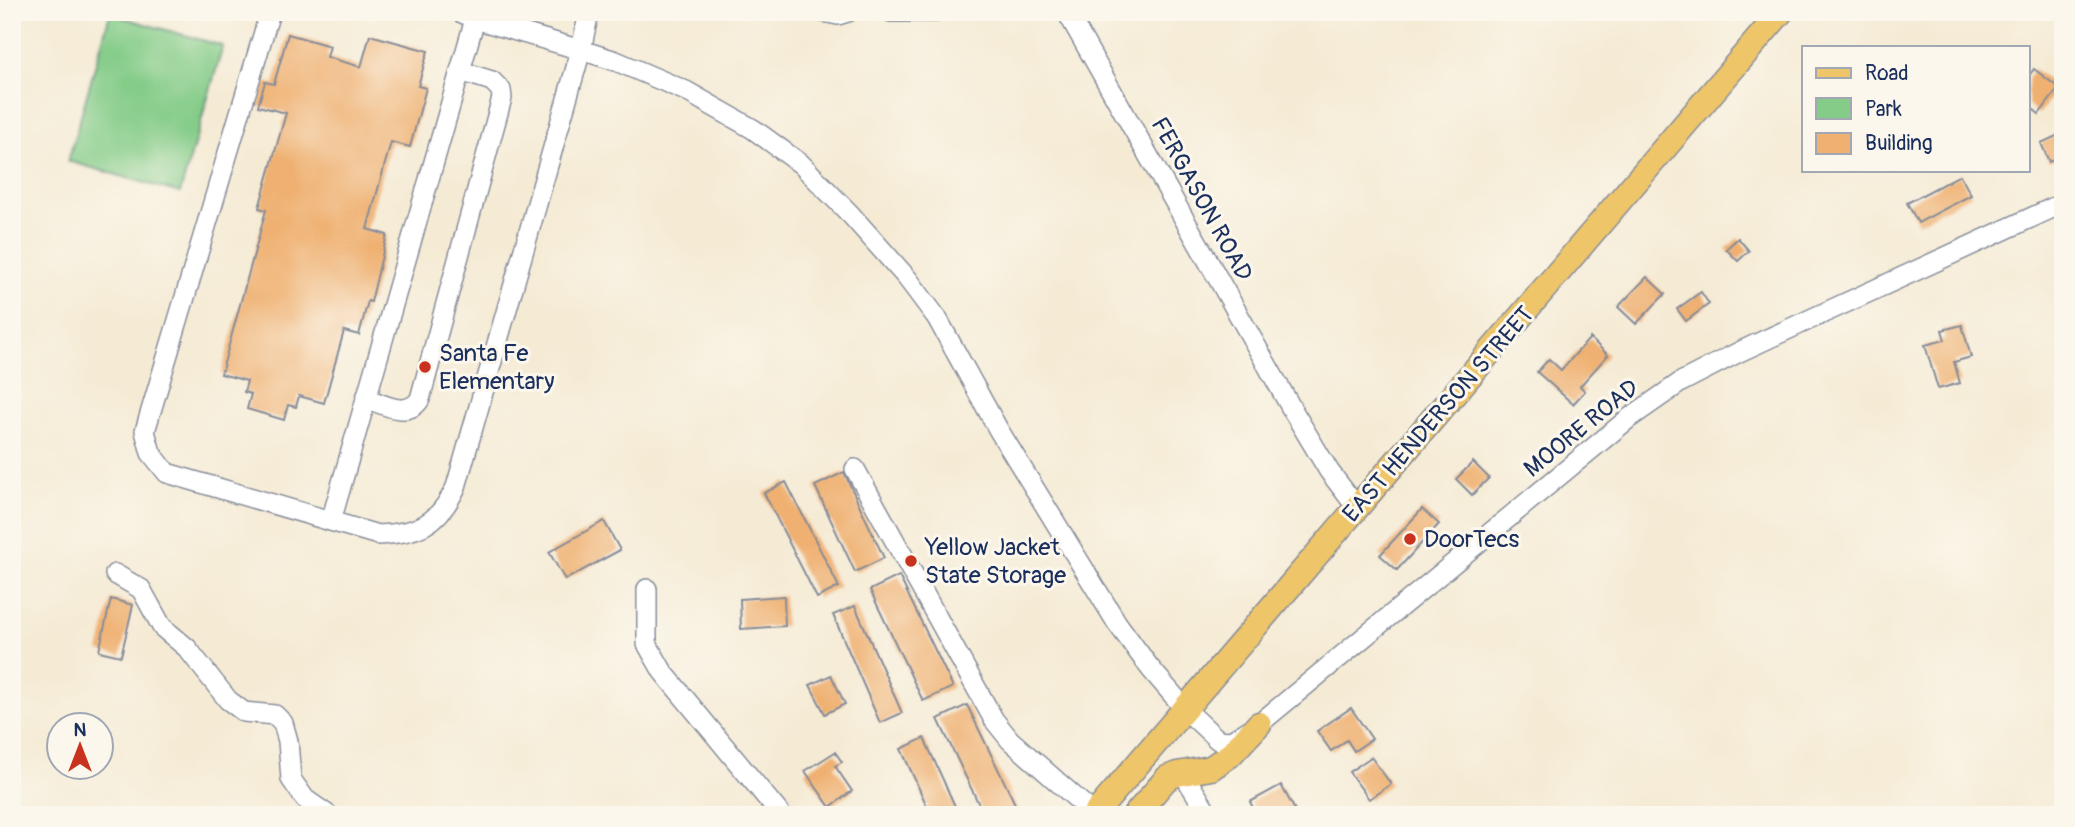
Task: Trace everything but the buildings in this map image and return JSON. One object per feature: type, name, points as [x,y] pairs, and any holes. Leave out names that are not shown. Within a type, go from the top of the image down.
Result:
[{"type":"main road","name":"EAST HENDERSON STREET","points":[[1094,815],[1782,12]]},
{"type":"main road","points":[[1135,815],[1167,778],[1211,768],[1230,755],[1259,724]]},
{"type":"street","points":[[270,12],[145,430],[151,453],[167,473],[379,535],[411,532],[438,517],[449,503],[463,464],[581,50],[589,12]]},
{"type":"street","points":[[823,12],[838,15],[848,12]]},
{"type":"street","points":[[891,12],[935,12]]},
{"type":"street","points":[[331,521],[460,71],[467,15]]},
{"type":"street","name":"MOORE ROAD","points":[[467,15],[616,61],[686,91],[753,129],[800,164],[851,215],[907,278],[937,318],[998,429],[1117,623],[1185,709],[1219,740],[1231,741],[1259,724],[1628,419],[1681,382],[2063,203]]},
{"type":"street","name":"FERGASON ROAD","points":[[1074,16],[1293,411],[1329,471],[1358,509]]},
{"type":"street","points":[[366,398],[392,408],[404,409],[411,408],[420,399],[502,98],[501,90],[492,81],[460,71]]},
{"type":"street","points":[[855,469],[994,720],[1010,740],[1094,815]]},
{"type":"street","points":[[116,574],[141,589],[162,627],[206,669],[228,700],[244,712],[275,715],[283,723],[288,741],[291,779],[305,799],[328,815]]},
{"type":"street","points":[[647,589],[647,644],[663,672],[781,815]]},
{"type":"street","points":[[1187,773],[1189,783],[1209,815]]},
{"type":"green space","points":[[110,14],[223,46],[180,193],[68,161]]},
{"type":"place","name":"Santa Fe Elementary","points":[[425,367]]},
{"type":"place","name":"DoorTecs","points":[[1410,539]]},
{"type":"place","name":"Yellow Jacket State Storage","points":[[911,561]]}]
